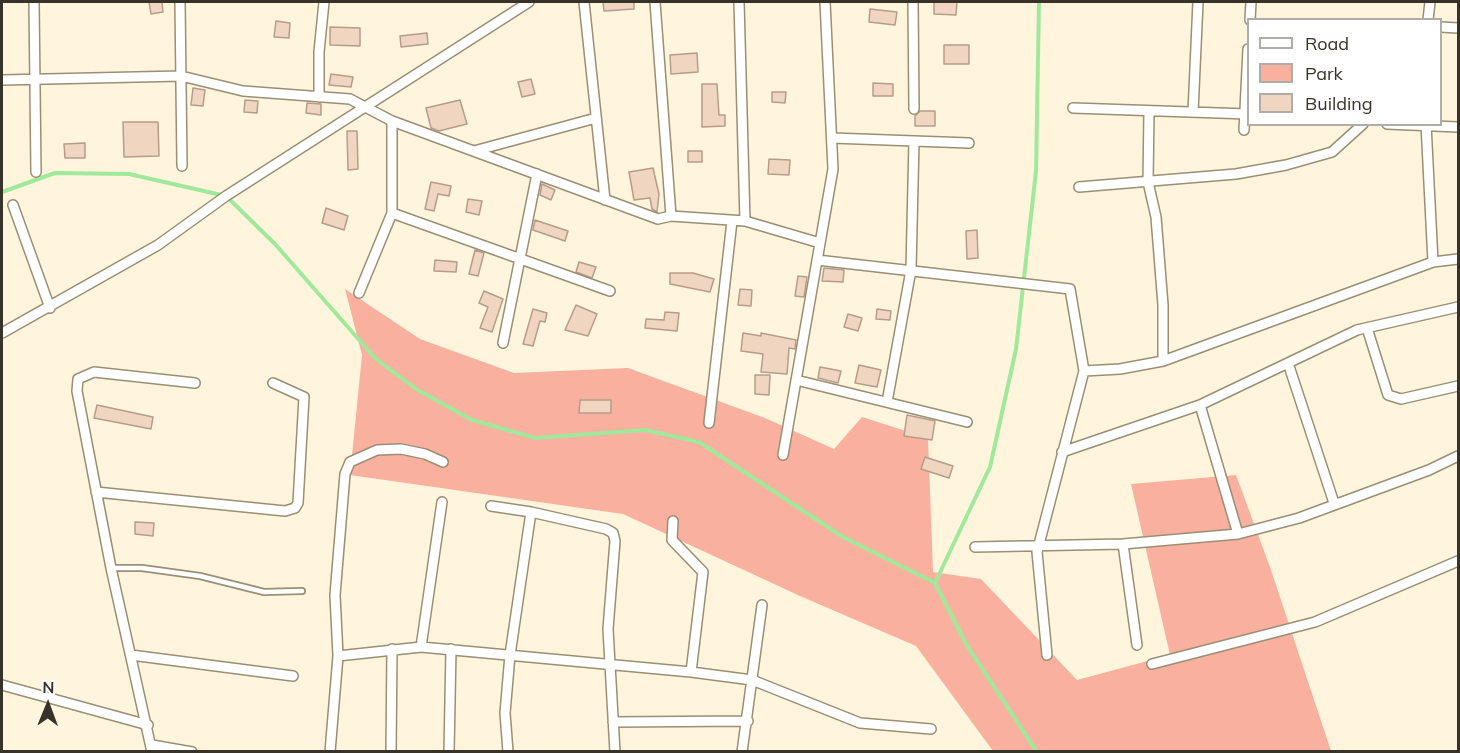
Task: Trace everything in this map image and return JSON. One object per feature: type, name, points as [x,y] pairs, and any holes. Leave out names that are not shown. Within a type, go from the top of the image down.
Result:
[{"type":"street","points":[[34,2],[36,172]]},
{"type":"street","points":[[180,2],[182,166]]},
{"type":"street","points":[[319,97],[319,52],[324,2]]},
{"type":"street","points":[[2,333],[50,308],[158,245],[226,196],[529,2]]},
{"type":"street","points":[[584,2],[605,200]]},
{"type":"street","points":[[655,2],[670,216]]},
{"type":"street","points":[[739,2],[745,221]]},
{"type":"street","points":[[783,455],[833,169],[825,2]]},
{"type":"street","points":[[913,2],[914,109]]},
{"type":"street","points":[[1193,112],[1198,2]]},
{"type":"street","points":[[1250,18],[1251,2]]},
{"type":"street","points":[[1428,18],[1430,2]]},
{"type":"street","points":[[1442,27],[1458,28]]},
{"type":"street","points":[[2,80],[181,76],[243,91],[350,99],[392,121],[658,219],[670,216],[745,221],[820,243]]},
{"type":"street","points":[[1244,129],[1247,82]]},
{"type":"street","points":[[1073,108],[1246,114]]},
{"type":"street","points":[[1149,111],[1148,182],[1157,228],[1163,305],[1163,361]]},
{"type":"street","points":[[474,151],[596,118]]},
{"type":"street","points":[[359,293],[392,213],[392,121]]},
{"type":"street","points":[[1079,187],[1236,174],[1286,165],[1332,152],[1361,126]]},
{"type":"street","points":[[1433,262],[1426,126],[1458,128]]},
{"type":"street","points":[[832,138],[969,143]]},
{"type":"street","points":[[887,402],[911,270],[914,141]]},
{"type":"street","points":[[503,343],[537,174]]},
{"type":"street","points":[[13,205],[50,308]]},
{"type":"street","points":[[392,213],[610,291]]},
{"type":"street","points":[[709,423],[732,220]]},
{"type":"street","points":[[1084,371],[1163,361],[1433,262],[1458,259]]},
{"type":"street","points":[[817,260],[1070,289],[1084,371],[1038,548],[1047,655]]},
{"type":"street","points":[[1062,452],[1200,405],[1367,328],[1458,307]]},
{"type":"street","points":[[1367,328],[1388,395],[1401,399],[1458,386]]},
{"type":"street","points":[[1288,363],[1334,503]]},
{"type":"street","points":[[192,752],[152,748],[111,568],[77,391],[78,379],[94,372],[195,383]]},
{"type":"street","points":[[796,380],[967,422]]},
{"type":"street","points":[[96,492],[285,511],[295,508],[298,503],[304,397],[273,383]]},
{"type":"street","points":[[1200,405],[1238,534]]},
{"type":"street","points":[[330,752],[338,656],[335,595],[345,474],[350,462],[377,450],[401,450],[425,454],[442,462]]},
{"type":"street","points":[[975,547],[1038,548],[1123,544],[1238,534],[1299,518],[1334,503],[1429,470],[1458,456]]},
{"type":"street","points":[[421,647],[442,502]]},
{"type":"street","points":[[491,506],[531,512],[606,529],[613,533],[615,541],[608,629],[615,752]]},
{"type":"street","points":[[508,752],[505,713],[510,655],[531,512]]},
{"type":"street","points":[[673,522],[672,540],[703,572],[691,672]]},
{"type":"street","points":[[1123,544],[1137,645]]},
{"type":"street","points":[[1152,664],[1315,622],[1458,561]]},
{"type":"street","points":[[742,752],[762,605]]},
{"type":"street","points":[[338,656],[421,647],[691,672],[752,680],[860,723],[931,729]]},
{"type":"street","points":[[449,752],[451,649]]},
{"type":"street","points":[[391,752],[392,650]]},
{"type":"street","points":[[131,655],[293,676]]},
{"type":"street","points":[[2,685],[148,725]]},
{"type":"street","points":[[613,722],[747,721]]},
{"type":"lane","points":[[111,568],[142,568],[200,576],[264,592],[302,591]]},
{"type":"green space","points":[[345,289],[420,339],[514,373],[628,368],[765,418],[834,449],[862,417],[928,438],[933,572],[981,579],[1077,680],[1170,655],[1131,484],[1236,475],[1270,567],[1331,751],[993,751],[916,646],[800,596],[623,514],[350,475],[362,355]]},
{"type":"building","points":[[149,2],[162,2],[163,12],[151,14]]},
{"type":"building","points":[[603,2],[634,2],[634,9],[604,11]]},
{"type":"building","points":[[934,2],[957,2],[956,15],[934,14]]},
{"type":"building","points":[[870,9],[897,12],[895,25],[869,22]]},
{"type":"building","points":[[276,21],[290,23],[289,38],[274,37]]},
{"type":"building","points":[[330,27],[360,28],[360,46],[330,45]]},
{"type":"building","points":[[427,33],[428,44],[401,47],[400,36]]},
{"type":"building","points":[[944,45],[969,45],[969,64],[944,64]]},
{"type":"building","points":[[697,53],[698,72],[671,74],[670,55]]},
{"type":"building","points":[[331,74],[353,77],[351,87],[329,85]]},
{"type":"building","points":[[531,79],[535,94],[522,97],[518,82]]},
{"type":"building","points":[[873,83],[893,84],[893,96],[873,96]]},
{"type":"building","points":[[702,84],[717,84],[719,115],[725,115],[725,126],[702,127]]},
{"type":"building","points":[[193,88],[205,90],[203,106],[191,105]]},
{"type":"building","points":[[772,92],[786,92],[785,103],[772,102]]},
{"type":"building","points":[[245,100],[258,101],[257,113],[244,112]]},
{"type":"building","points":[[460,100],[467,124],[439,131],[431,128],[426,108]]},
{"type":"building","points":[[307,103],[321,104],[321,115],[306,113]]},
{"type":"building","points":[[920,111],[935,111],[935,126],[915,126],[915,116]]},
{"type":"building","points":[[123,122],[158,122],[159,156],[124,157]]},
{"type":"building","points":[[347,131],[357,131],[358,169],[348,170]]},
{"type":"building","points":[[85,143],[85,158],[65,158],[64,144]]},
{"type":"building","points":[[688,151],[702,151],[702,162],[688,162]]},
{"type":"building","points":[[769,159],[790,160],[789,175],[768,174]]},
{"type":"building","points":[[653,168],[659,194],[657,212],[652,209],[650,198],[634,200],[629,172]]},
{"type":"building","points":[[431,182],[451,186],[449,196],[438,194],[434,211],[425,209]]},
{"type":"building","points":[[542,184],[555,190],[551,200],[540,195]]},
{"type":"building","points":[[468,199],[482,201],[479,215],[466,212]]},
{"type":"building","points":[[326,208],[348,216],[344,230],[322,223]]},
{"type":"building","points":[[535,220],[568,231],[565,241],[533,230]]},
{"type":"building","points":[[977,230],[978,258],[967,259],[966,231]]},
{"type":"building","points":[[475,250],[484,253],[478,276],[469,274]]},
{"type":"building","points":[[435,260],[457,262],[456,272],[434,271]]},
{"type":"building","points":[[579,262],[596,267],[592,278],[576,272]]},
{"type":"building","points":[[824,268],[844,270],[843,282],[822,281]]},
{"type":"building","points":[[670,273],[693,273],[714,279],[710,292],[670,284]]},
{"type":"building","points":[[798,276],[807,277],[804,297],[795,296]]},
{"type":"building","points":[[740,289],[752,290],[751,306],[738,305]]},
{"type":"building","points":[[484,291],[503,299],[492,332],[480,328],[488,307],[479,303]]},
{"type":"building","points":[[576,305],[597,314],[588,336],[565,330]]},
{"type":"building","points":[[533,309],[547,313],[545,322],[540,321],[533,346],[523,344]]},
{"type":"building","points":[[877,309],[891,311],[890,320],[876,319]]},
{"type":"building","points":[[665,312],[679,313],[677,331],[645,328],[646,319],[664,320]]},
{"type":"building","points":[[848,314],[862,318],[858,331],[844,327]]},
{"type":"building","points":[[743,333],[761,336],[761,333],[796,340],[795,349],[789,348],[787,374],[761,372],[763,354],[741,351]]},
{"type":"building","points":[[859,365],[881,370],[877,387],[855,383]]},
{"type":"building","points":[[820,367],[841,371],[838,383],[818,378]]},
{"type":"building","points":[[755,375],[770,375],[769,395],[755,394]]},
{"type":"building","points":[[580,400],[611,400],[611,413],[579,413]]},
{"type":"building","points":[[97,405],[153,417],[151,429],[94,418]]},
{"type":"building","points":[[907,415],[935,421],[932,440],[904,436]]},
{"type":"building","points":[[925,457],[953,466],[949,478],[921,469]]},
{"type":"building","points":[[135,522],[154,523],[153,536],[135,534]]},
{"type":"waterway","points":[[935,583],[990,467],[1016,349],[1036,171],[1039,2]]},
{"type":"waterway","points":[[2,192],[55,173],[129,174],[226,196],[275,244],[375,358],[416,389],[472,420],[535,438],[645,430],[699,442],[843,537],[935,583],[966,644],[1037,752]]}]
